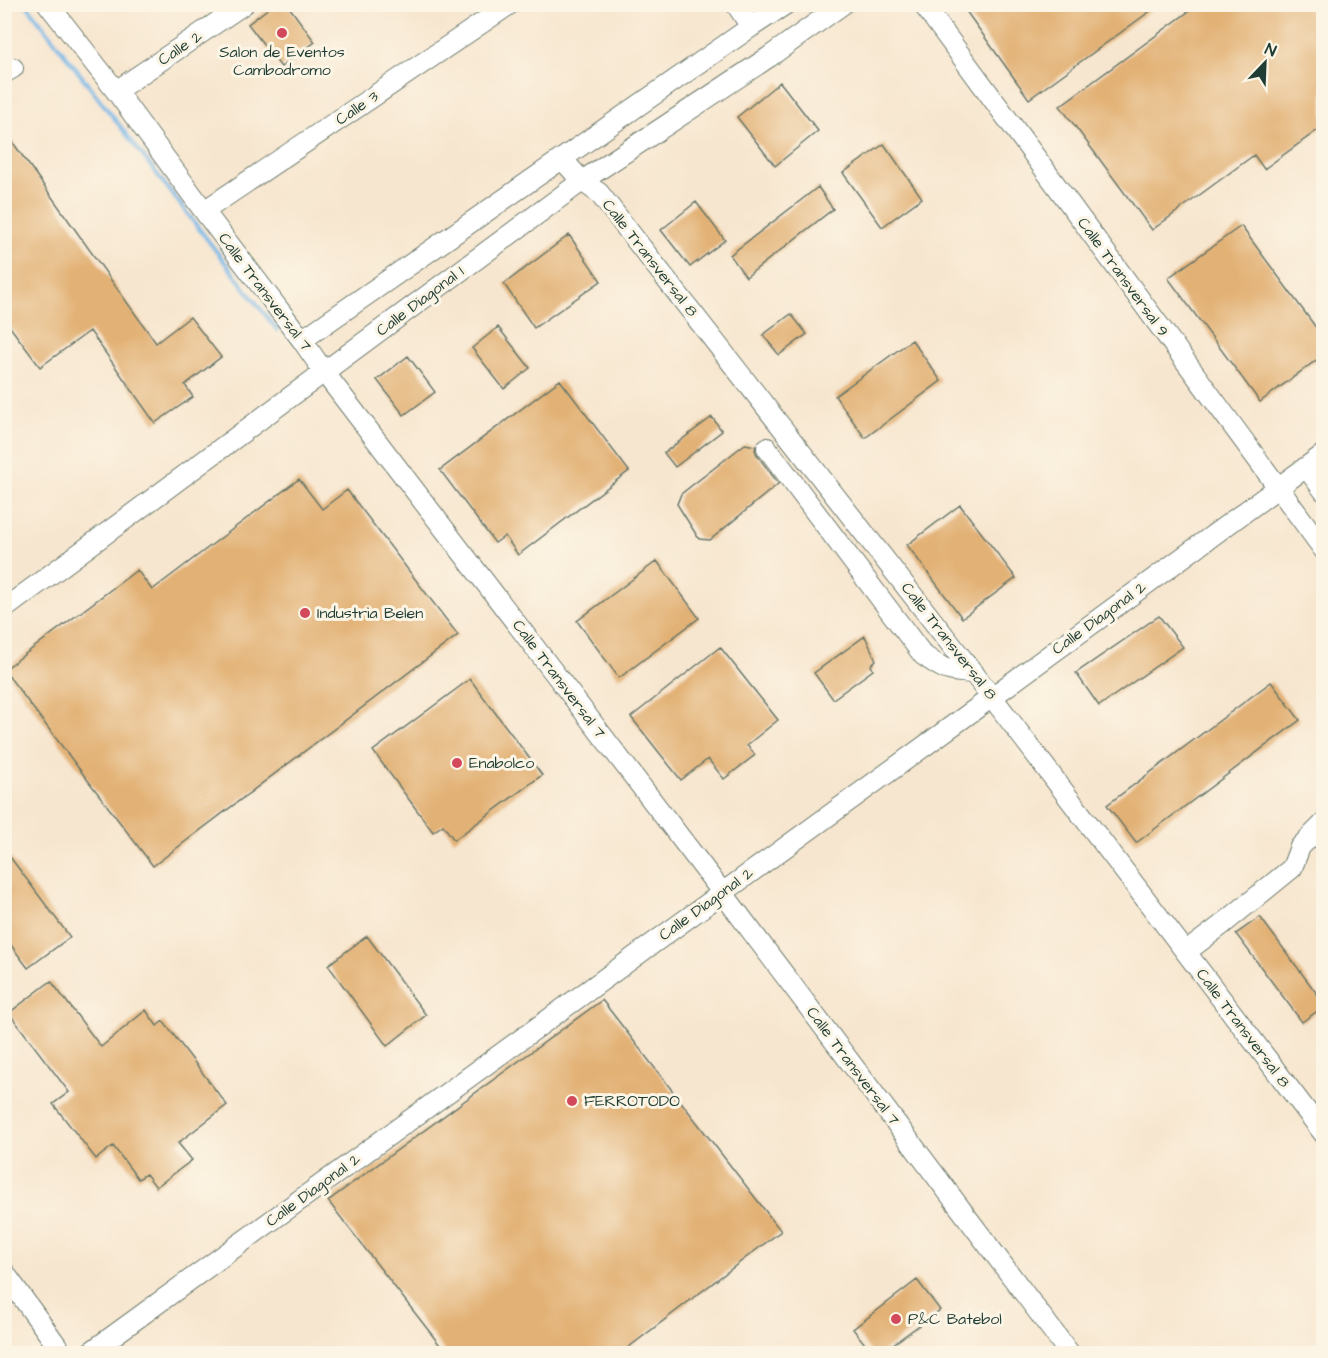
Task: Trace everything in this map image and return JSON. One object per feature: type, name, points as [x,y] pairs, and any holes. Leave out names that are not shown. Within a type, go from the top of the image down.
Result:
[{"type":"street","name":"Calle Transversal 7","points":[[48,4],[116,91],[324,372],[722,892],[1070,1353]]},
{"type":"street","name":"Calle 2","points":[[116,91],[244,4]]},
{"type":"street","name":"Calle 3","points":[[204,211],[510,4]]},
{"type":"street","points":[[736,4],[751,27]]},
{"type":"street","name":"Calle Diagonal 1","points":[[302,340],[786,4]]},
{"type":"street","name":"Calle Diagonal 1","points":[[4,609],[582,181],[759,64],[843,4]]},
{"type":"street","name":"Calle Transversal 9","points":[[922,4],[1323,550]]},
{"type":"street","name":"Calle Transversal 8","points":[[562,159],[582,181],[600,193],[974,673],[1323,1134]]},
{"type":"street","points":[[767,448],[923,655],[951,672],[974,673]]},
{"type":"street","name":"Calle Diagonal 2","points":[[88,1353],[1323,454]]},
{"type":"street","points":[[1306,467],[1323,491]]},
{"type":"street","points":[[1186,952],[1292,868],[1300,847],[1323,823]]},
{"type":"street","points":[[4,1272],[63,1353]]},
{"type":"building","name":"Salon de Eventos Cambodromo","points":[[274,4],[287,4],[315,42],[281,67],[248,24]]},
{"type":"building","points":[[961,4],[1160,4],[1029,99]]},
{"type":"building","points":[[1199,4],[1315,4],[1323,16],[1323,126],[1264,169],[1254,155],[1152,230],[1060,106]]},
{"type":"building","points":[[780,82],[818,131],[775,166],[737,117]]},
{"type":"building","points":[[4,130],[156,343],[190,317],[221,357],[185,385],[193,397],[155,423],[90,331],[40,367],[4,319]]},
{"type":"building","points":[[884,144],[922,198],[882,227],[843,173]]},
{"type":"building","points":[[818,187],[833,209],[746,277],[730,255]]},
{"type":"building","points":[[696,202],[725,240],[690,267],[661,230]]},
{"type":"building","points":[[1241,226],[1323,337],[1323,355],[1260,402],[1168,278]]},
{"type":"building","points":[[569,235],[601,281],[534,328],[504,284]]},
{"type":"building","points":[[791,314],[807,334],[779,355],[763,335]]},
{"type":"building","points":[[498,327],[530,368],[504,389],[472,348]]},
{"type":"building","points":[[912,340],[941,381],[865,438],[835,396]]},
{"type":"building","points":[[408,356],[435,392],[404,415],[377,380]]},
{"type":"building","points":[[560,380],[629,471],[518,555],[505,536],[495,543],[440,470]]},
{"type":"building","points":[[712,417],[722,431],[675,467],[664,453]]},
{"type":"building","points":[[745,444],[756,446],[757,455],[778,484],[710,540],[699,539],[677,504],[681,494]]},
{"type":"building","points":[[299,479],[322,509],[347,490],[458,635],[153,866],[4,670],[137,570],[152,590]]},
{"type":"building","points":[[960,505],[1016,578],[962,618],[907,545]]},
{"type":"building","points":[[657,561],[699,618],[619,678],[577,621]]},
{"type":"building","points":[[1159,616],[1183,647],[1099,706],[1076,673]]},
{"type":"building","points":[[865,636],[876,660],[871,665],[873,670],[833,699],[814,673]]},
{"type":"building","points":[[720,647],[778,720],[747,745],[755,755],[724,779],[708,759],[681,780],[631,717]]},
{"type":"building","name":"Enabolco","points":[[470,679],[542,775],[454,840],[443,825],[433,832],[373,751]]},
{"type":"building","points":[[1271,682],[1300,720],[1136,843],[1107,805]]},
{"type":"building","points":[[4,849],[70,937],[28,968],[4,936]]},
{"type":"building","points":[[1260,917],[1323,1002],[1323,1007],[1302,1022],[1236,934]]},
{"type":"building","points":[[367,936],[426,1015],[387,1046],[328,965]]},
{"type":"building","points":[[51,981],[101,1047],[146,1010],[157,1026],[163,1021],[227,1105],[178,1143],[192,1160],[156,1187],[146,1174],[138,1179],[113,1146],[96,1159],[53,1104],[69,1092],[9,1013]]},
{"type":"building","name":"FERROTODO","points":[[602,1000],[781,1231],[621,1353],[446,1353],[328,1201]]},
{"type":"building","name":"P&C Batebol","points":[[917,1280],[940,1310],[881,1353],[872,1353],[853,1329]]},
{"type":"waterway","points":[[26,4],[277,330]]},
{"type":"place","name":"Salon de Eventos Cambodromo","points":[[282,33]]},
{"type":"place","name":"Industria Belen","points":[[305,613]]},
{"type":"place","name":"Enabolco","points":[[457,763]]},
{"type":"place","name":"FERROTODO","points":[[572,1101]]},
{"type":"place","name":"P&C Batebol","points":[[896,1319]]}]
